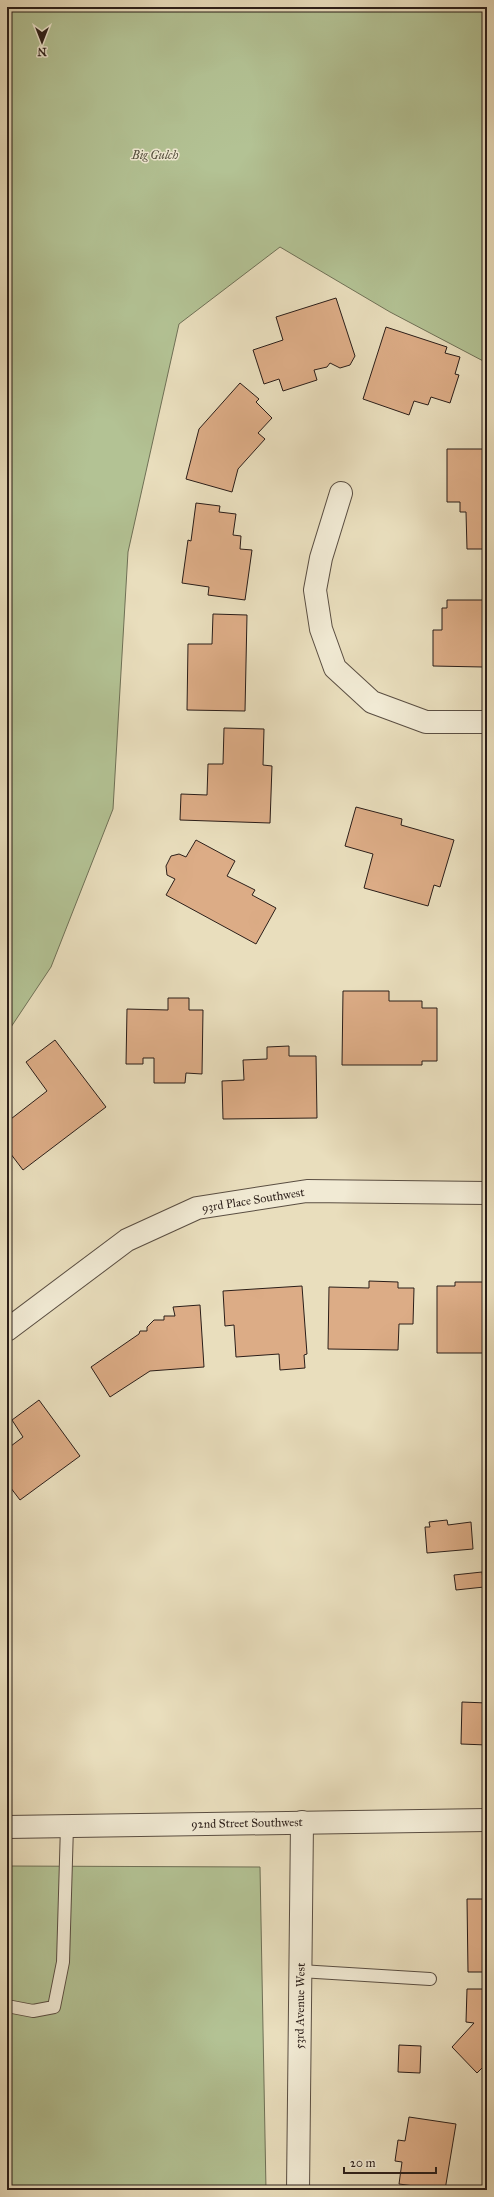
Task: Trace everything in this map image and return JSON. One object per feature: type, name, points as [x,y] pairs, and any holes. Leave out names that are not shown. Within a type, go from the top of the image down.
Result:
[{"type":"street","points":[[341,493],[321,558],[315,590],[321,629],[335,668],[372,702],[426,722],[487,722]]},
{"type":"street","name":"93rd Place Southwest","points":[[7,1330],[127,1240],[197,1208],[307,1191],[487,1193]]},
{"type":"street","name":"92nd Street Southwest","points":[[7,1828],[487,1820]]},
{"type":"street","name":"53rd Avenue West","points":[[298,2190],[302,1822]]},
{"type":"lane","points":[[7,2006],[33,2012],[54,2007],[63,1962],[67,1826]]},
{"type":"lane","points":[[300,1971],[430,1979]]},
{"type":"green space","name":"Big Gulch","points":[[7,7],[487,7],[487,363],[390,312],[280,247],[179,324],[128,552],[113,809],[51,967],[7,1033]]},
{"type":"green space","points":[[7,1866],[260,1867],[266,2190],[7,2190]]},
{"type":"building","points":[[336,298],[355,356],[350,365],[340,368],[330,363],[327,367],[314,370],[317,380],[283,391],[279,379],[264,384],[253,350],[283,340],[276,317]]},
{"type":"building","points":[[386,327],[447,347],[445,353],[460,357],[455,374],[459,375],[450,403],[431,397],[428,405],[414,401],[409,415],[363,399]]},
{"type":"building","points":[[240,383],[259,399],[256,402],[272,418],[258,433],[265,439],[238,469],[232,492],[186,479],[199,429]]},
{"type":"building","points":[[447,449],[484,449],[484,458],[487,458],[487,549],[467,549],[466,512],[460,512],[460,502],[447,502]]},
{"type":"building","points":[[196,503],[220,506],[219,512],[236,514],[233,535],[241,536],[240,549],[252,550],[245,600],[208,595],[209,587],[182,583],[188,540],[191,541]]},
{"type":"building","points":[[447,600],[486,600],[487,652],[483,652],[483,667],[433,666],[433,630],[442,630],[442,608],[447,608]]},
{"type":"building","points":[[213,614],[247,615],[245,711],[187,710],[188,644],[212,644]]},
{"type":"building","points":[[224,728],[264,729],[263,765],[272,766],[270,823],[180,820],[181,794],[207,795],[208,764],[223,764]]},
{"type":"building","points":[[356,807],[402,819],[401,825],[454,840],[440,887],[434,885],[428,906],[364,888],[373,854],[345,846]]},
{"type":"building","points":[[484,826],[487,826],[487,874],[484,874]]},
{"type":"building","points":[[196,840],[235,861],[227,876],[255,890],[252,895],[276,908],[256,944],[166,895],[175,879],[167,875],[166,866],[171,856],[179,854],[186,857]]},
{"type":"building","points":[[343,991],[389,991],[389,1001],[422,1001],[422,1008],[437,1008],[437,1061],[422,1061],[422,1065],[342,1065]]},
{"type":"building","points":[[168,998],[189,998],[189,1010],[203,1010],[202,1074],[186,1073],[185,1083],[154,1083],[154,1058],[143,1058],[143,1064],[126,1064],[127,1009],[168,1010]]},
{"type":"building","points":[[55,1040],[106,1107],[23,1170],[7,1149],[7,1122],[47,1091],[26,1062]]},
{"type":"building","points":[[289,1046],[289,1056],[316,1056],[317,1118],[223,1119],[222,1081],[244,1080],[243,1060],[267,1059],[267,1047]]},
{"type":"building","points":[[369,1281],[398,1282],[398,1288],[414,1288],[413,1324],[399,1324],[398,1350],[328,1349],[329,1287],[369,1288]]},
{"type":"building","points":[[455,1282],[485,1282],[487,1353],[437,1353],[437,1286],[455,1286]]},
{"type":"building","points":[[302,1286],[307,1354],[304,1355],[305,1368],[280,1370],[279,1354],[236,1357],[234,1325],[225,1326],[223,1291]]},
{"type":"building","points":[[200,1305],[204,1367],[150,1371],[110,1397],[91,1367],[139,1334],[140,1331],[147,1331],[147,1327],[154,1320],[164,1320],[164,1316],[175,1316],[173,1307]]},
{"type":"building","points":[[39,1400],[80,1456],[20,1500],[7,1483],[7,1449],[23,1437],[12,1420]]},
{"type":"building","points":[[447,1520],[448,1525],[471,1522],[473,1549],[427,1553],[425,1527],[430,1527],[429,1522]]},
{"type":"building","points":[[482,1572],[484,1587],[456,1590],[454,1575]]},
{"type":"building","points":[[462,1702],[487,1703],[487,1745],[461,1744]]},
{"type":"building","points":[[467,1899],[487,1899],[487,1972],[468,1972]]},
{"type":"building","points":[[467,1989],[487,1989],[487,2063],[477,2073],[452,2047],[474,2023],[466,2022]]},
{"type":"building","points":[[399,2045],[421,2046],[420,2073],[398,2072]]},
{"type":"building","points":[[409,2117],[456,2124],[445,2190],[399,2184],[402,2162],[395,2161],[398,2140],[405,2141]]}]
